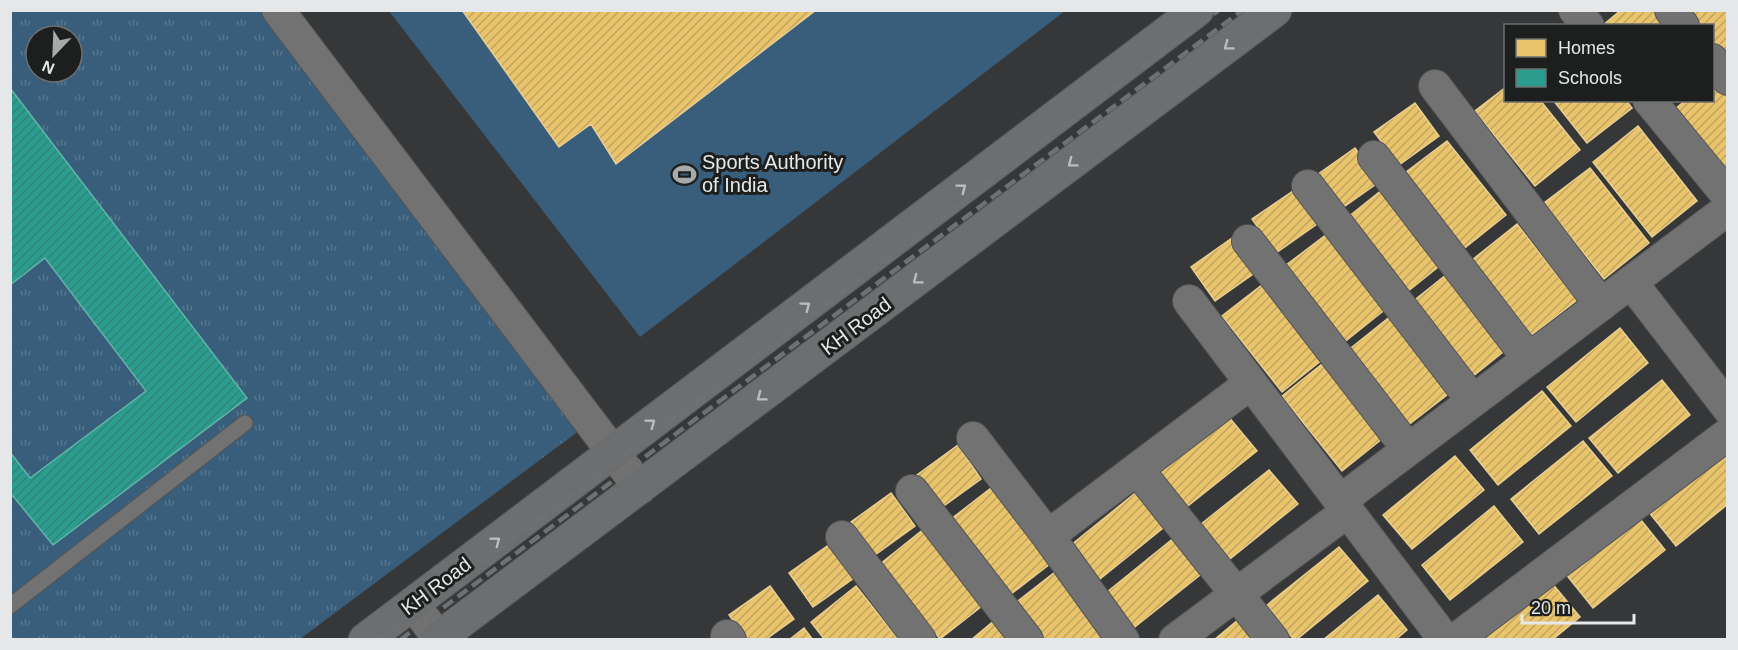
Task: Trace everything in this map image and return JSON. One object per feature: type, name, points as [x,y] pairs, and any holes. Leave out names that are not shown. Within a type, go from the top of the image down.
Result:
[{"type":"main road","name":"KH Road","points":[[365,639],[1197,10]]},
{"type":"main road","name":"KH Road","points":[[438,639],[1275,10]]},
{"type":"street","points":[[278,10],[640,488]]},
{"type":"street","points":[[1575,10],[1586,24]]},
{"type":"street","points":[[1671,10],[1682,24]]},
{"type":"street","points":[[1714,61],[1728,79]]},
{"type":"street","points":[[1435,86],[1601,304]]},
{"type":"street","points":[[1651,102],[1728,196]]},
{"type":"street","points":[[1374,157],[1529,359]]},
{"type":"street","points":[[1308,186],[1473,401]]},
{"type":"street","points":[[1175,639],[1237,595],[1408,449],[1728,209]]},
{"type":"street","points":[[1248,241],[1408,449]]},
{"type":"street","points":[[1631,282],[1728,408]]},
{"type":"street","points":[[1189,302],[1445,639]]},
{"type":"street","points":[[1048,536],[1251,383]]},
{"type":"street","points":[[1455,639],[1728,434]]},
{"type":"street","points":[[973,438],[1123,639]]},
{"type":"street","points":[[1137,469],[1273,639]]},
{"type":"street","points":[[912,491],[1028,639]]},
{"type":"street","points":[[842,537],[920,639]]},
{"type":"street","points":[[413,604],[438,639]]},
{"type":"lane","points":[[10,606],[245,423]]},
{"type":"green space","points":[[10,11],[289,11],[596,418],[300,639],[11,639]]},
{"type":"green space","name":"Sports Authority of India","points":[[389,11],[1065,11],[640,337]]},
{"type":"building: Homes","points":[[462,10],[816,10],[616,164],[591,124],[559,147]]},
{"type":"building: Homes","points":[[1621,10],[1661,10],[1672,24],[1604,24]]},
{"type":"building: Homes","points":[[1678,10],[1728,10],[1728,48],[1715,57],[1714,24],[1688,24]]},
{"type":"building: Homes","points":[[1714,81],[1728,93],[1728,186],[1670,113],[1684,102],[1714,102]]},
{"type":"building: Homes","points":[[1504,89],[1504,102],[1542,102],[1580,150],[1535,186],[1475,111]]},
{"type":"building: Homes","points":[[1555,102],[1628,102],[1632,108],[1587,143]]},
{"type":"building: Homes","points":[[1415,103],[1439,136],[1399,165],[1374,132]]},
{"type":"building: Homes","points":[[1638,126],[1697,201],[1652,237],[1593,162]]},
{"type":"building: Homes","points":[[1447,141],[1506,215],[1461,251],[1401,176]]},
{"type":"building: Homes","points":[[1355,148],[1379,182],[1338,211],[1314,177]]},
{"type":"building: Homes","points":[[1590,168],[1649,243],[1604,279],[1544,203]]},
{"type":"building: Homes","points":[[1388,185],[1447,260],[1402,296],[1343,221]]},
{"type":"building: Homes","points":[[1293,191],[1317,224],[1276,253],[1252,219]]},
{"type":"building: Homes","points":[[1517,224],[1577,300],[1532,335],[1472,260]]},
{"type":"building: Homes","points":[[1327,234],[1387,308],[1342,344],[1281,269]]},
{"type":"building: Homes","points":[[1232,238],[1256,272],[1215,301],[1191,267]]},
{"type":"building: Homes","points":[[1452,270],[1512,345],[1467,381],[1407,306]]},
{"type":"building: Homes","points":[[1267,281],[1327,356],[1282,392],[1222,316]]},
{"type":"building: Homes","points":[[1392,315],[1452,391],[1407,426],[1347,351]]},
{"type":"building: Homes","points":[[1620,328],[1648,363],[1576,422],[1547,387]]},
{"type":"building: Homes","points":[[1327,360],[1387,435],[1342,471],[1282,396]]},
{"type":"building: Homes","points":[[1662,380],[1690,415],[1618,473],[1589,438]]},
{"type":"building: Homes","points":[[1542,391],[1571,426],[1498,485],[1470,450]]},
{"type":"building: Homes","points":[[1228,416],[1257,451],[1184,509],[1156,474]]},
{"type":"building: Homes","points":[[1583,441],[1612,476],[1539,534],[1511,499]]},
{"type":"building: Homes","points":[[958,445],[981,479],[941,508],[917,475]]},
{"type":"building: Homes","points":[[1721,452],[1728,460],[1728,504],[1676,546],[1648,511]]},
{"type":"building: Homes","points":[[1455,456],[1484,490],[1412,549],[1383,515]]},
{"type":"building: Homes","points":[[1269,470],[1298,504],[1225,563],[1196,528]]},
{"type":"building: Homes","points":[[991,488],[1051,563],[1006,598],[946,523]]},
{"type":"building: Homes","points":[[1139,490],[1167,525],[1095,583],[1066,549]]},
{"type":"building: Homes","points":[[891,493],[915,526],[875,555],[851,522]]},
{"type":"building: Homes","points":[[1494,506],[1523,542],[1450,600],[1422,565]]},
{"type":"building: Homes","points":[[1637,515],[1665,550],[1593,608],[1565,573]]},
{"type":"building: Homes","points":[[925,528],[986,603],[940,639],[880,564]]},
{"type":"building: Homes","points":[[1175,537],[1204,572],[1131,630],[1102,596]]},
{"type":"building: Homes","points":[[830,544],[854,578],[813,607],[789,573]]},
{"type":"building: Homes","points":[[1339,547],[1368,581],[1294,640],[1267,605]]},
{"type":"building: Homes","points":[[1055,572],[1109,640],[1035,640],[1010,607]]},
{"type":"building: Homes","points":[[1551,582],[1580,617],[1552,640],[1480,640]]},
{"type":"building: Homes","points":[[770,586],[794,619],[765,640],[747,640],[729,615]]},
{"type":"building: Homes","points":[[856,586],[899,640],[825,640],[811,622]]},
{"type":"building: Homes","points":[[1378,595],[1407,630],[1395,640],[1323,640]]},
{"type":"building: Homes","points":[[1245,614],[1266,640],[1214,640]]},
{"type":"building: Homes","points":[[996,619],[1013,640],[971,640]]},
{"type":"building: Homes","points":[[804,628],[813,640],[789,640]]},
{"type":"building: Schools","points":[[10,88],[247,398],[53,545],[13,496],[10,497],[10,452],[30,478],[146,391],[45,258],[10,285]]},
{"type":"railway","points":[[378,640],[1219,10]]},
{"type":"railway","points":[[400,640],[1243,10]]},
{"type":"place","name":"Sports Authority of India","points":[[684,174]]}]
